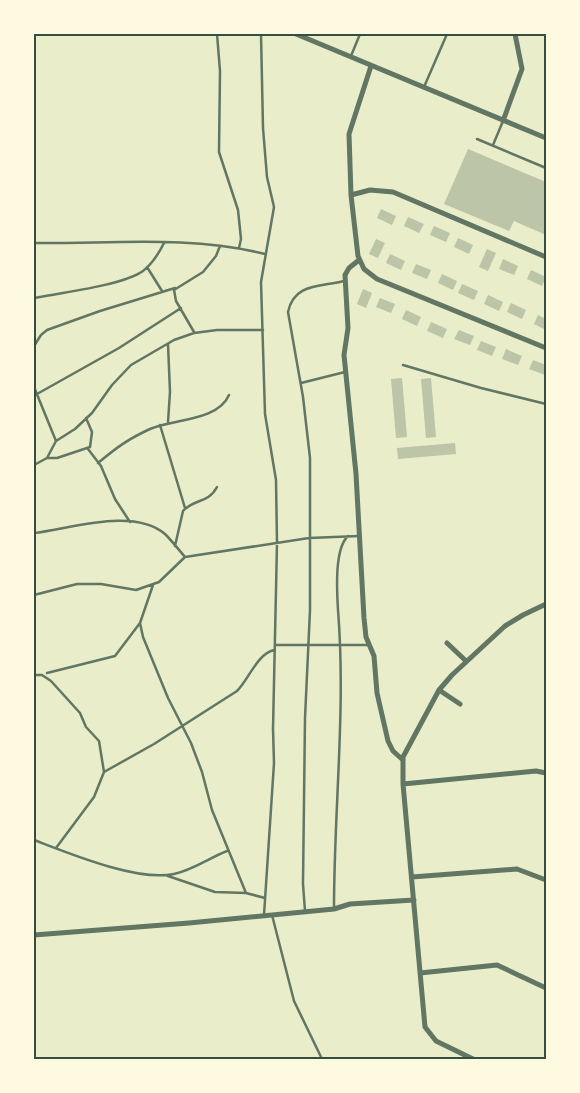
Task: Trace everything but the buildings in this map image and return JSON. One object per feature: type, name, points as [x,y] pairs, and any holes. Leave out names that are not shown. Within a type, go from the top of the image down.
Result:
[{"type":"street","points":[[296,34],[546,138]]},
{"type":"street","points":[[503,121],[522,69],[515,34]]},
{"type":"street","points":[[371,66],[350,134],[351,195],[359,260],[364,269],[377,279],[546,348]]},
{"type":"street","points":[[351,195],[370,190],[393,192],[546,257]]},
{"type":"street","points":[[359,260],[349,268],[345,280],[348,328],[344,355],[356,474],[364,618],[369,645],[374,656],[377,693],[388,741],[393,751],[403,760]]},
{"type":"street","points":[[473,1059],[440,1044],[426,1030],[403,784],[403,760],[439,690],[466,661],[514,620],[546,604]]},
{"type":"street","points":[[447,643],[466,661]]},
{"type":"street","points":[[439,690],[460,704]]},
{"type":"street","points":[[403,784],[536,771],[546,773]]},
{"type":"street","points":[[412,877],[517,869],[546,880]]},
{"type":"street","points":[[34,935],[188,923],[334,909],[356,904],[414,900]]},
{"type":"street","points":[[420,973],[498,965],[546,988]]},
{"type":"lane","points":[[217,34],[220,71],[219,152],[238,210],[240,248]]},
{"type":"lane","points":[[260,34],[263,128],[267,177],[274,207],[261,282],[265,414],[276,480],[277,542],[274,650],[274,763],[264,915]]},
{"type":"lane","points":[[350,58],[360,34]]},
{"type":"lane","points":[[423,88],[447,34]]},
{"type":"lane","points":[[493,145],[503,121]]},
{"type":"lane","points":[[477,138],[546,166]]},
{"type":"lane","points":[[34,243],[165,242],[240,248],[265,254]]},
{"type":"lane","points":[[34,298],[135,276],[148,267],[165,242]]},
{"type":"lane","points":[[34,346],[45,331],[175,288],[203,272],[216,256],[220,246]]},
{"type":"lane","points":[[148,267],[162,291]]},
{"type":"lane","points":[[305,911],[303,884],[305,718],[309,643],[310,458],[301,383],[288,316],[291,302],[296,294],[301,291],[345,280]]},
{"type":"lane","points":[[175,288],[174,296],[194,332]]},
{"type":"lane","points":[[36,394],[119,348],[180,308]]},
{"type":"lane","points":[[34,466],[47,458],[56,441],[75,428],[94,411],[125,369],[168,344],[194,332],[263,330]]},
{"type":"lane","points":[[168,344],[170,392],[168,423]]},
{"type":"lane","points":[[403,365],[481,388],[546,404]]},
{"type":"lane","points":[[301,383],[346,372]]},
{"type":"lane","points":[[34,387],[56,441]]},
{"type":"lane","points":[[98,463],[124,442],[160,425],[190,420],[218,409],[229,395]]},
{"type":"lane","points":[[47,458],[57,458],[88,449],[92,445],[92,432],[86,418]]},
{"type":"lane","points":[[160,425],[185,508]]},
{"type":"lane","points":[[88,449],[98,463],[115,499],[130,522]]},
{"type":"lane","points":[[174,546],[180,518],[185,508],[208,499],[218,487]]},
{"type":"lane","points":[[34,533],[99,521],[130,522],[160,531],[185,557]]},
{"type":"lane","points":[[334,909],[339,788],[341,645],[336,590],[342,547],[348,536]]},
{"type":"lane","points":[[34,595],[77,584],[101,584],[133,591],[162,580],[185,557],[309,538],[359,536]]},
{"type":"lane","points":[[47,673],[113,657],[128,641],[140,623],[153,585]]},
{"type":"lane","points":[[140,623],[143,637],[202,772],[212,810],[227,851],[246,893]]},
{"type":"lane","points":[[275,645],[309,643],[369,645]]},
{"type":"lane","points":[[104,772],[237,691],[245,683],[262,658],[274,650]]},
{"type":"lane","points":[[34,675],[42,675],[51,681],[80,713],[86,727],[99,741],[104,772],[94,797],[56,848]]},
{"type":"lane","points":[[34,840],[137,872],[166,875],[215,892],[246,893],[266,898]]},
{"type":"lane","points":[[166,875],[193,867],[227,851]]},
{"type":"lane","points":[[272,914],[294,1001],[322,1059]]}]
